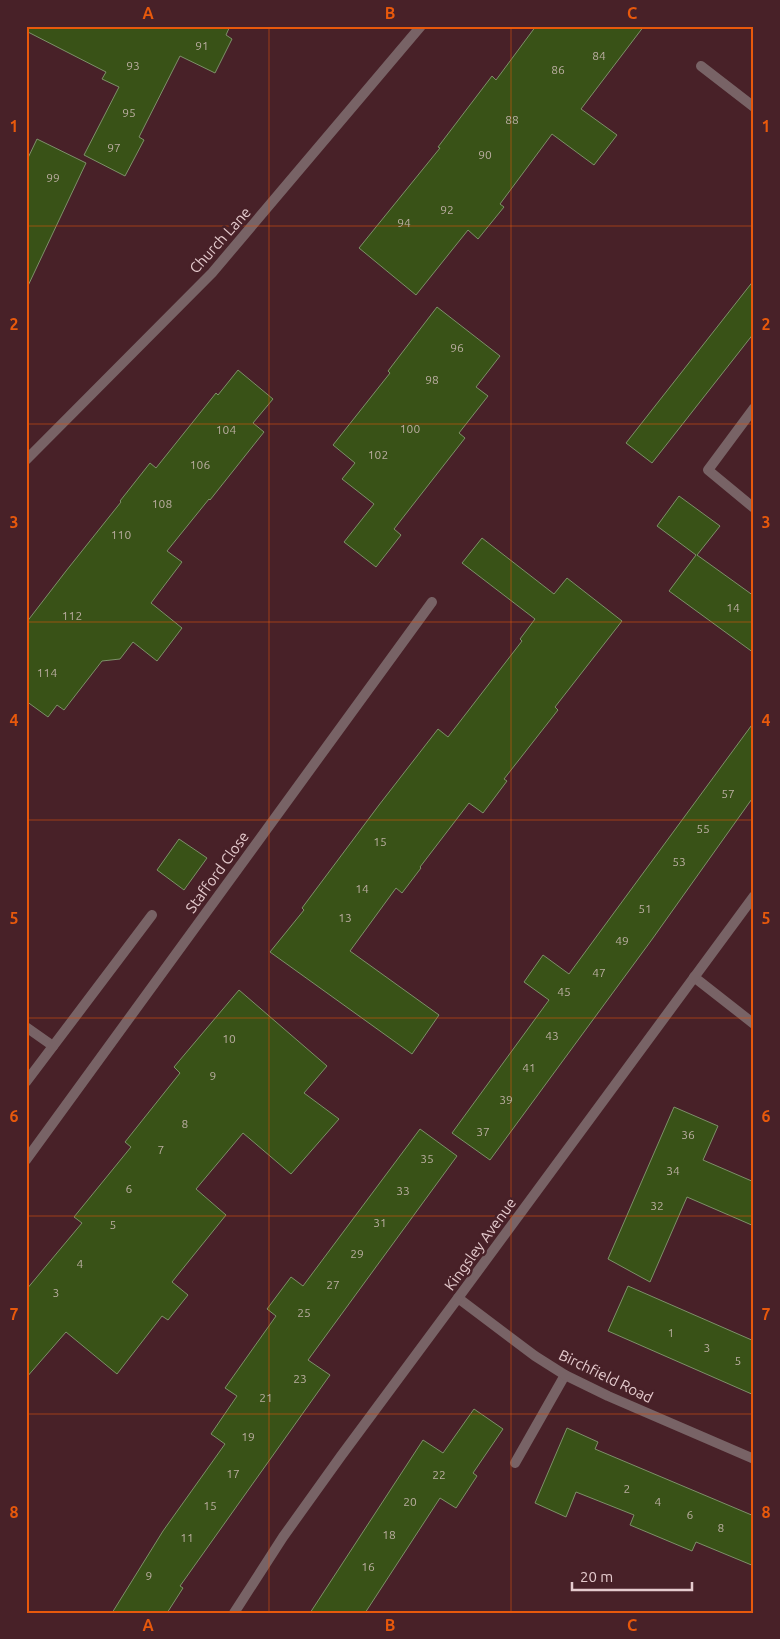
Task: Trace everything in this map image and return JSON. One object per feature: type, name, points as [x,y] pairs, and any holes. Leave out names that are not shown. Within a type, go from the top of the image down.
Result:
[{"type":"street","name":"Church Lane","points":[[26,460],[212,273],[421,26]]},
{"type":"street","points":[[701,66],[754,107]]},
{"type":"street","points":[[754,408],[708,470],[754,508]]},
{"type":"street","name":"Stafford Close","points":[[26,1160],[432,602]]},
{"type":"street","name":"Kingsley Avenue","points":[[234,1613],[283,1538],[341,1456],[754,896]]},
{"type":"street","points":[[26,1082],[152,915]]},
{"type":"street","points":[[694,977],[754,1024]]},
{"type":"street","points":[[26,1027],[53,1046]]},
{"type":"street","name":"Birchfield Road","points":[[458,1298],[535,1356],[565,1375],[608,1396],[754,1459]]},
{"type":"street","points":[[515,1463],[565,1375]]},
{"type":"building","points":[[26,26],[230,26],[226,35],[232,39],[215,73],[180,56],[139,137],[144,140],[125,176],[84,155],[119,87],[102,79],[106,72],[26,31]]},
{"type":"building","points":[[536,26],[644,26],[581,109],[617,135],[594,165],[552,134],[500,204],[504,207],[478,239],[468,230],[416,295],[359,248],[440,148],[438,147],[492,76],[496,80]]},
{"type":"building","points":[[37,139],[86,163],[26,290],[26,162]]},
{"type":"building","points":[[754,280],[754,333],[652,463],[626,443]]},
{"type":"building","points":[[437,307],[500,356],[476,387],[488,396],[459,433],[465,438],[394,529],[401,535],[376,567],[344,542],[374,504],[342,479],[355,463],[333,445],[390,373],[388,371]]},
{"type":"building","points":[[238,370],[273,399],[253,423],[264,432],[167,551],[182,562],[151,603],[182,628],[157,661],[133,642],[120,659],[102,661],[64,710],[57,705],[48,717],[26,701],[26,623],[150,463],[156,468],[216,393],[218,395]]},
{"type":"building","points":[[679,496],[720,526],[697,555],[754,596],[754,653],[669,591],[696,555],[657,526]]},
{"type":"building","points":[[482,538],[554,594],[567,578],[622,621],[555,707],[558,710],[504,779],[507,781],[483,813],[469,803],[402,893],[396,888],[350,951],[439,1015],[412,1054],[270,952],[304,910],[302,908],[438,729],[448,737],[522,641],[520,639],[535,619],[462,563]]},
{"type":"building","points":[[754,722],[754,796],[653,938],[490,1160],[452,1133],[549,1000],[524,982],[543,955],[569,974]]},
{"type":"building","points":[[179,839],[207,858],[184,890],[157,870]]},
{"type":"building","points":[[239,990],[327,1066],[304,1093],[339,1119],[291,1174],[243,1133],[196,1189],[226,1215],[172,1282],[188,1295],[168,1320],[162,1316],[117,1374],[66,1332],[26,1378],[26,1290],[82,1223],[74,1217],[131,1147],[125,1142],[180,1073],[174,1067]]},
{"type":"building","points":[[674,1107],[718,1126],[703,1160],[754,1182],[754,1226],[687,1197],[650,1282],[608,1259]]},
{"type":"building","points":[[420,1129],[457,1156],[308,1360],[330,1375],[180,1586],[183,1588],[167,1613],[112,1613],[163,1531],[225,1444],[211,1434],[237,1396],[225,1388],[276,1316],[267,1309],[291,1277],[303,1286]]},
{"type":"building","points":[[628,1286],[754,1341],[754,1395],[608,1331]]},
{"type":"building","points":[[474,1409],[503,1429],[473,1473],[477,1476],[456,1508],[440,1498],[365,1613],[310,1613],[423,1440],[443,1453]]},
{"type":"building","points":[[567,1428],[598,1442],[595,1449],[754,1516],[754,1566],[696,1542],[692,1551],[630,1525],[634,1515],[576,1492],[566,1517],[535,1503]]}]
